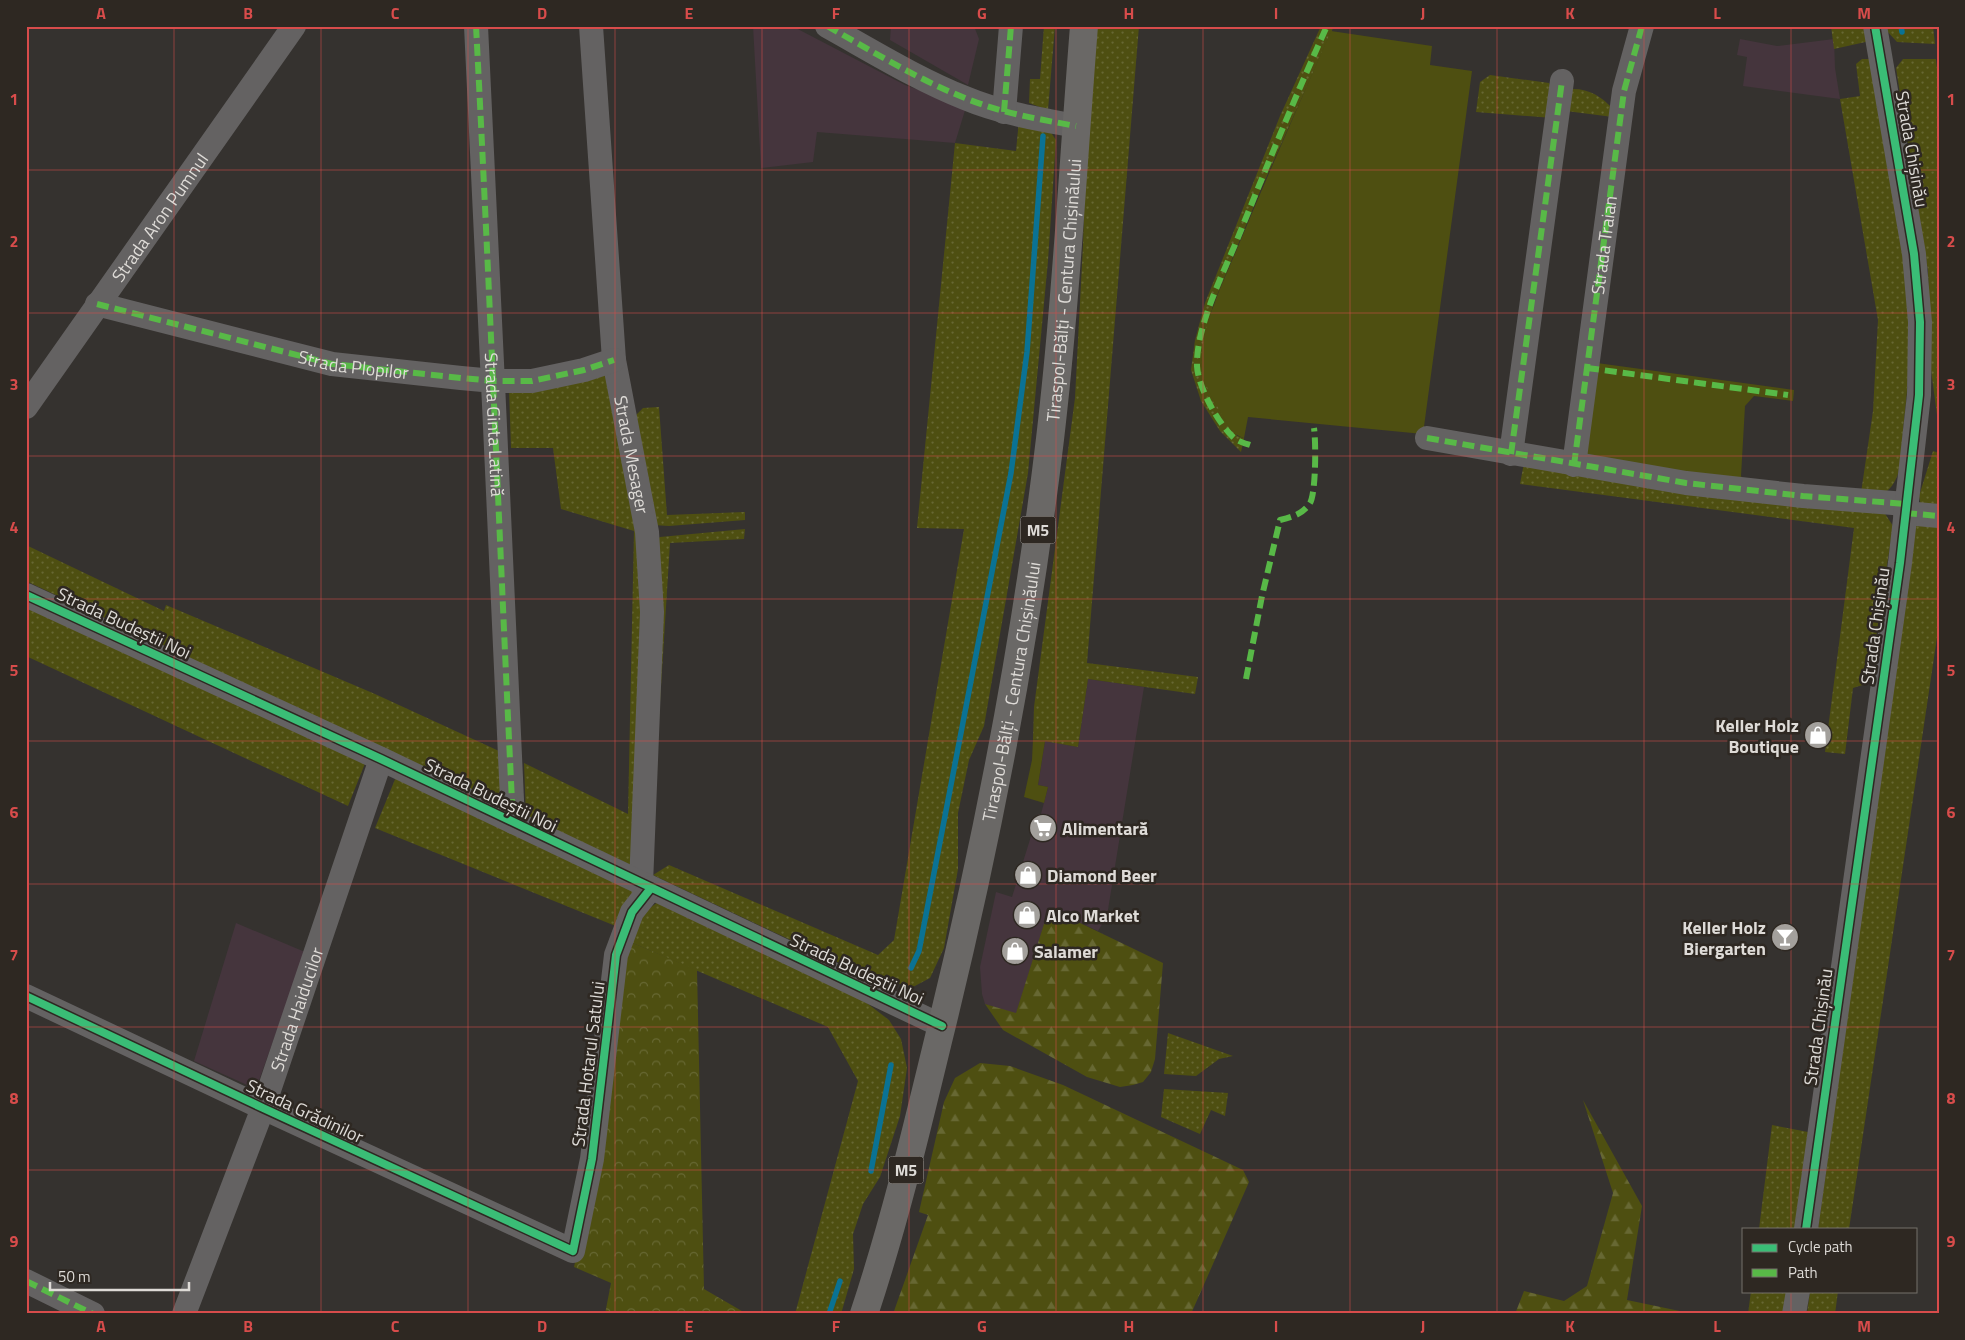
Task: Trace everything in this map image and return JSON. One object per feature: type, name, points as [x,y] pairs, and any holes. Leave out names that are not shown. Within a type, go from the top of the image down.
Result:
[{"type":"highway","name":"Tiraspol-Bălţi - Centura Chișinăului","points":[[864,1314],[877,1276],[910,1156],[968,919],[1013,693],[1052,422],[1067,256],[1084,26]]},
{"type":"street","name":"Strada Aron Pumnul","points":[[26,407],[294,26]]},
{"type":"street","name":"Strada Ginta Latină","points":[[476,26],[514,822]]},
{"type":"street","name":"Strada Mesager","points":[[591,26],[614,360],[647,532],[652,612],[646,886]]},
{"type":"street","points":[[827,26],[923,78],[965,98],[1004,112],[1076,126]]},
{"type":"street","points":[[1004,112],[1011,26]]},
{"type":"street","name":"Strada Traian","points":[[1574,465],[1624,91],[1642,26]]},
{"type":"street","name":"Strada Chișinău","points":[[1806,1228],[1906,508],[1919,395],[1920,322],[1914,254],[1875,26]]},
{"type":"street","points":[[1511,454],[1562,81]]},
{"type":"street","name":"Strada Plopilor","points":[[97,304],[332,364],[494,381],[532,381],[584,370],[614,360]]},
{"type":"street","points":[[1428,438],[1574,465],[1686,483],[1906,508],[1939,516]]},
{"type":"street","name":"Strada Budeștii Noi","points":[[26,595],[381,759],[942,1026]]},
{"type":"street","name":"Strada Haiducilor","points":[[184,1314],[262,1108],[381,759]]},
{"type":"street","name":"Strada Hotarul Satului","points":[[574,1251],[592,1159],[616,954],[632,912],[646,886]]},
{"type":"street","name":"Strada Grădinilor","points":[[26,996],[262,1108],[574,1251]]},
{"type":"street","points":[[26,1281],[93,1314]]},
{"type":"street","points":[[1794,1314],[1798,1292]]},
{"type":"shaded area","points":[[753,26],[792,26],[905,85],[966,107],[955,143],[817,132],[813,162],[761,168]]},
{"type":"shaded area","points":[[891,26],[974,26],[979,39],[968,85],[890,40]]},
{"type":"shaded area","points":[[1740,39],[1777,46],[1834,39],[1835,68],[1840,99],[1743,86],[1747,57],[1737,55]]},
{"type":"shaded area","points":[[1088,679],[1144,687],[1107,916],[1098,931],[1049,909],[1016,1014],[985,1004],[982,994],[980,967],[996,892],[1012,897],[1038,814],[1041,814],[1048,787],[1038,785],[1045,741],[1078,747]]},
{"type":"shaded area","points":[[236,923],[305,952],[256,1089],[194,1061]]},
{"type":"green space","points":[[1044,26],[1055,26],[1048,110],[1029,103],[1030,79],[1040,79]]},
{"type":"green space","points":[[1095,26],[1139,26],[1087,663],[1198,677],[1195,694],[1088,679],[1078,747],[1033,739],[1034,707],[1075,398],[1086,146]]},
{"type":"green space","points":[[1321,26],[1334,26],[1261,189],[1213,305],[1204,343],[1237,436],[1244,438],[1241,452],[1220,431],[1201,401],[1191,370],[1195,340],[1205,303],[1280,116]]},
{"type":"green space","points":[[1831,26],[1867,26],[1870,41],[1834,49]]},
{"type":"green space","points":[[1886,26],[1933,26],[1935,44],[1897,42],[1886,30]]},
{"type":"green space","points":[[1331,31],[1432,46],[1430,65],[1472,71],[1423,434],[1248,417],[1244,438],[1236,435],[1228,426],[1203,378],[1201,366],[1205,335],[1220,288]]},
{"type":"green space","points":[[1862,59],[1871,59],[1899,222],[1907,288],[1909,362],[1902,454],[1896,479],[1887,491],[1881,494],[1861,493],[1873,411],[1878,320],[1840,99],[1860,96],[1856,64]]},
{"type":"green space","points":[[1903,59],[1936,59],[1939,87],[1939,416],[1937,415],[1931,370],[1928,271],[1896,68]]},
{"type":"green space","points":[[1490,75],[1549,83],[1556,94],[1553,118],[1476,112],[1480,82]]},
{"type":"green space","points":[[1573,89],[1585,90],[1600,97],[1613,109],[1613,117],[1566,111],[1569,93]]},
{"type":"green space","points":[[1019,120],[1048,128],[1056,140],[1048,261],[1028,473],[984,726],[969,760],[958,813],[958,869],[944,948],[930,978],[913,987],[867,976],[653,875],[669,865],[878,955],[894,940],[964,529],[917,528],[955,143],[1016,151]]},
{"type":"green space","points":[[1597,363],[1794,390],[1793,401],[1754,396],[1745,406],[1741,476],[1746,484],[1587,461],[1585,450]]},
{"type":"green space","points":[[608,368],[642,530],[635,867],[526,816],[524,763],[628,814],[634,531],[561,509],[553,448],[511,448],[509,389]]},
{"type":"green space","points":[[659,407],[667,515],[745,512],[745,520],[669,526],[653,525],[631,420],[643,408]]},
{"type":"green space","points":[[1933,451],[1939,453],[1939,509],[1921,506],[1919,496]]},
{"type":"green space","points":[[1524,463],[1882,509],[1893,526],[1869,683],[1853,688],[1845,754],[1825,752],[1854,528],[1520,484]]},
{"type":"green space","points":[[1914,523],[1939,527],[1939,624],[1849,1228],[1818,1228]]},
{"type":"green space","points":[[745,529],[744,539],[670,543],[651,846],[654,542],[660,537]]},
{"type":"green space","points":[[26,545],[164,611],[166,605],[375,694],[499,751],[501,804],[26,581]]},
{"type":"green space","points":[[26,604],[366,761],[348,806],[26,656]]},
{"type":"green space","points":[[1033,739],[1045,741],[1038,785],[1048,787],[1044,803],[1024,797],[1032,760]]},
{"type":"green space","points":[[396,777],[635,890],[618,927],[375,828]]},
{"type":"green space","points":[[659,901],[855,994],[889,1020],[901,1039],[907,1068],[900,1116],[880,1177],[863,1204],[853,1234],[854,1269],[841,1314],[795,1314],[858,1081],[828,1027],[628,941],[641,915]]},
{"type":"green space","points":[[1049,908],[1163,963],[1155,1059],[1151,1072],[1143,1082],[1120,1087],[1087,1077],[1003,1030],[985,1004],[1016,1013]]},
{"type":"green space","points":[[628,941],[697,970],[704,1289],[747,1314],[605,1314],[611,1283],[574,1267],[597,1160]]},
{"type":"green space","points":[[1168,1033],[1233,1056],[1219,1059],[1196,1076],[1164,1074]]},
{"type":"green space","points":[[980,1063],[1010,1066],[1063,1085],[1243,1170],[1249,1182],[1191,1314],[893,1314],[928,1215],[919,1212],[944,1102],[955,1078]]},
{"type":"green space","points":[[1164,1089],[1228,1093],[1225,1116],[1211,1110],[1200,1134],[1161,1117]]},
{"type":"green space","points":[[1583,1100],[1642,1206],[1627,1300],[1694,1314],[1515,1314],[1524,1291],[1564,1301],[1587,1286],[1613,1193]]},
{"type":"green space","points":[[1772,1125],[1808,1132],[1795,1228],[1759,1228]]},
{"type":"green space","points":[[1751,1292],[1787,1292],[1784,1314],[1748,1314]]},
{"type":"green space","points":[[1810,1292],[1838,1292],[1835,1314],[1807,1314]]},
{"type":"waterway","points":[[1901,26],[1902,32]]},
{"type":"waterway","points":[[911,968],[919,951],[1011,473],[1027,352],[1043,136]]},
{"type":"waterway","points":[[871,1171],[891,1065]]},
{"type":"waterway","points":[[829,1314],[840,1281]]},
{"type":"marked path","points":[[476,26],[513,822]]},
{"type":"marked path","points":[[827,26],[912,73],[965,98],[1006,112],[1076,126]]},
{"type":"marked path","points":[[1004,112],[1011,26]]},
{"type":"marked path","points":[[1250,445],[1236,440],[1215,414],[1198,375],[1198,351],[1205,318],[1217,285],[1327,26]]},
{"type":"marked path","points":[[1574,465],[1624,91],[1642,26]]},
{"type":"marked path","points":[[1511,454],[1562,81]]},
{"type":"marked path","points":[[97,304],[332,364],[461,378],[494,381],[532,381],[584,370],[614,360]]},
{"type":"marked path","points":[[1587,368],[1788,395]]},
{"type":"marked path","points":[[1246,679],[1262,596],[1280,520],[1301,512],[1310,503],[1312,497],[1315,467],[1314,428]]},
{"type":"marked path","points":[[1427,438],[1686,483],[1803,496],[1906,504]]},
{"type":"marked path","points":[[1905,513],[1939,516]]},
{"type":"marked path","points":[[26,1281],[93,1314]]},
{"type":"cycle path","points":[[1806,1228],[1900,563],[1919,395],[1920,322],[1914,254],[1875,26]]},
{"type":"cycle path","points":[[26,595],[381,759],[942,1026]]},
{"type":"cycle path","points":[[26,996],[573,1251],[592,1159],[616,955],[632,912],[651,888]]},
{"type":"place","name":"Keller Holz Boutique","points":[[1818,735]]},
{"type":"place","name":"Alimentară","points":[[1043,828]]},
{"type":"place","name":"Diamond Beer","points":[[1028,875]]},
{"type":"place","name":"Alco Market","points":[[1027,915]]},
{"type":"place","name":"Keller Holz Biergarten","points":[[1785,937]]},
{"type":"place","name":"Salamer","points":[[1015,951]]}]
